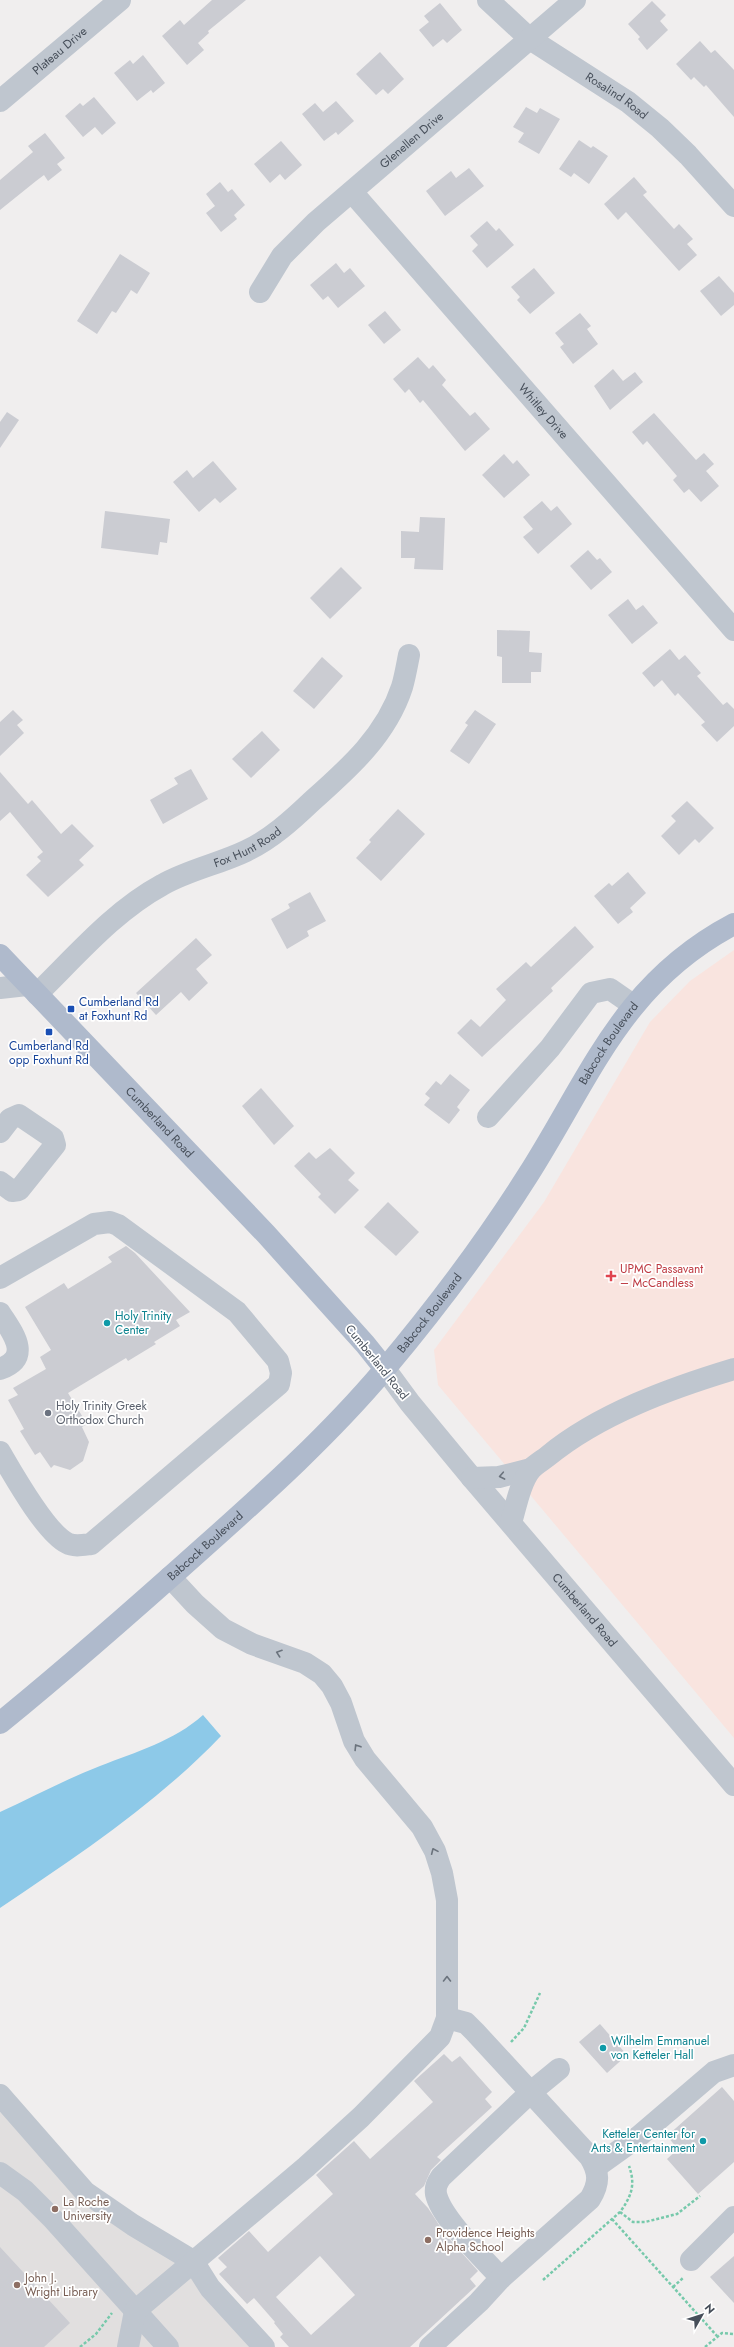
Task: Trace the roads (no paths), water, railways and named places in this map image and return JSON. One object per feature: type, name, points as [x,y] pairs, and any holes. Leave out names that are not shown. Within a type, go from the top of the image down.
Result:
[{"type":"main road","name":"Babcock Boulevard","points":[[0,1723],[73,1664],[273,1485],[385,1369],[476,1252],[502,1214],[558,1127],[586,1073],[633,1006],[651,986],[677,963],[704,942],[734,924]]},
{"type":"main road","name":"Cumberland Road","points":[[0,956],[266,1234],[365,1344],[385,1369]]},
{"type":"street","name":"Plateau Drive","points":[[0,101],[120,0]]},
{"type":"street","name":"Rosalind Road","points":[[488,0],[530,39],[616,95],[660,128],[734,206]]},
{"type":"street","name":"Glenellen Drive","points":[[260,292],[282,256],[316,222],[575,0]]},
{"type":"street","name":"Whitley Drive","points":[[352,192],[734,630]]},
{"type":"street","name":"Fox Hunt Road","points":[[32,989],[141,898],[182,875],[223,861],[260,844],[277,833],[348,769],[378,735],[391,713],[402,688],[409,655]]},
{"type":"street","points":[[0,988],[32,989]]},
{"type":"street","points":[[488,1117],[550,1048],[591,993],[610,989],[633,1006]]},
{"type":"street","points":[[0,1132],[10,1119],[19,1115],[53,1138],[55,1145],[19,1190],[12,1191],[0,1182]]},
{"type":"street","points":[[0,1278],[94,1224],[110,1222],[118,1225],[237,1312],[278,1361],[281,1373],[279,1384],[91,1544],[68,1544],[60,1539],[31,1503],[0,1452]]},
{"type":"street","points":[[0,1313],[17,1341],[18,1348],[17,1356],[12,1362],[0,1369]]},
{"type":"street","name":"Cumberland Road","points":[[385,1369],[410,1403],[472,1478],[734,1785]]},
{"type":"street","points":[[472,1478],[499,1477],[531,1470],[580,1434],[626,1410],[672,1389],[734,1370]]},
{"type":"street","points":[[511,1523],[522,1489],[531,1470]]},
{"type":"street","points":[[128,2347],[135,2311],[306,2168],[361,2117],[440,2037],[447,2018],[447,1900],[442,1873],[435,1851],[422,1827],[365,1759],[354,1741],[335,1692],[322,1674],[305,1663],[252,1644],[223,1629],[194,1604],[170,1577]]},
{"type":"street","points":[[430,2347],[479,2302],[501,2278],[590,2199],[596,2189],[598,2174],[590,2157],[466,2023],[447,2018]]},
{"type":"street","points":[[596,2167],[638,2137],[714,2072],[734,2065]]},
{"type":"street","points":[[501,2278],[448,2217],[436,2194],[436,2185],[441,2177],[531,2092],[559,2069]]},
{"type":"street","points":[[0,2095],[85,2192],[133,2226],[193,2261],[210,2288],[264,2347]]},
{"type":"street","points":[[0,2173],[25,2191],[42,2208],[168,2347]]},
{"type":"street","points":[[691,2260],[734,2218]]},
{"type":"water","points":[[203,1715],[221,1736],[196,1761],[143,1807],[87,1849],[0,1908],[0,1812],[100,1766],[141,1751],[167,1739],[192,1724]]},
{"type":"place","name":"Cumberland Rd at Foxhunt Rd","points":[[71,1009]]},
{"type":"place","name":"Cumberland Rd opp Foxhunt Rd","points":[[49,1032]]},
{"type":"place","name":"UPMC Passavant – McCandless","points":[[611,1276]]},
{"type":"place","name":"Holy Trinity Center","points":[[107,1323]]},
{"type":"place","name":"Holy Trinity Greek Orthodox Church","points":[[48,1413]]},
{"type":"place","name":"Wilhelm Emmanuel von Ketteler Hall","points":[[603,2048]]},
{"type":"place","name":"Ketteler Center for Arts & Entertainment","points":[[703,2141]]},
{"type":"place","name":"La Roche University","points":[[55,2209]]},
{"type":"place","name":"Providence Heights Alpha School","points":[[428,2240]]},
{"type":"place","name":"John J. Wright Library","points":[[17,2285]]}]
